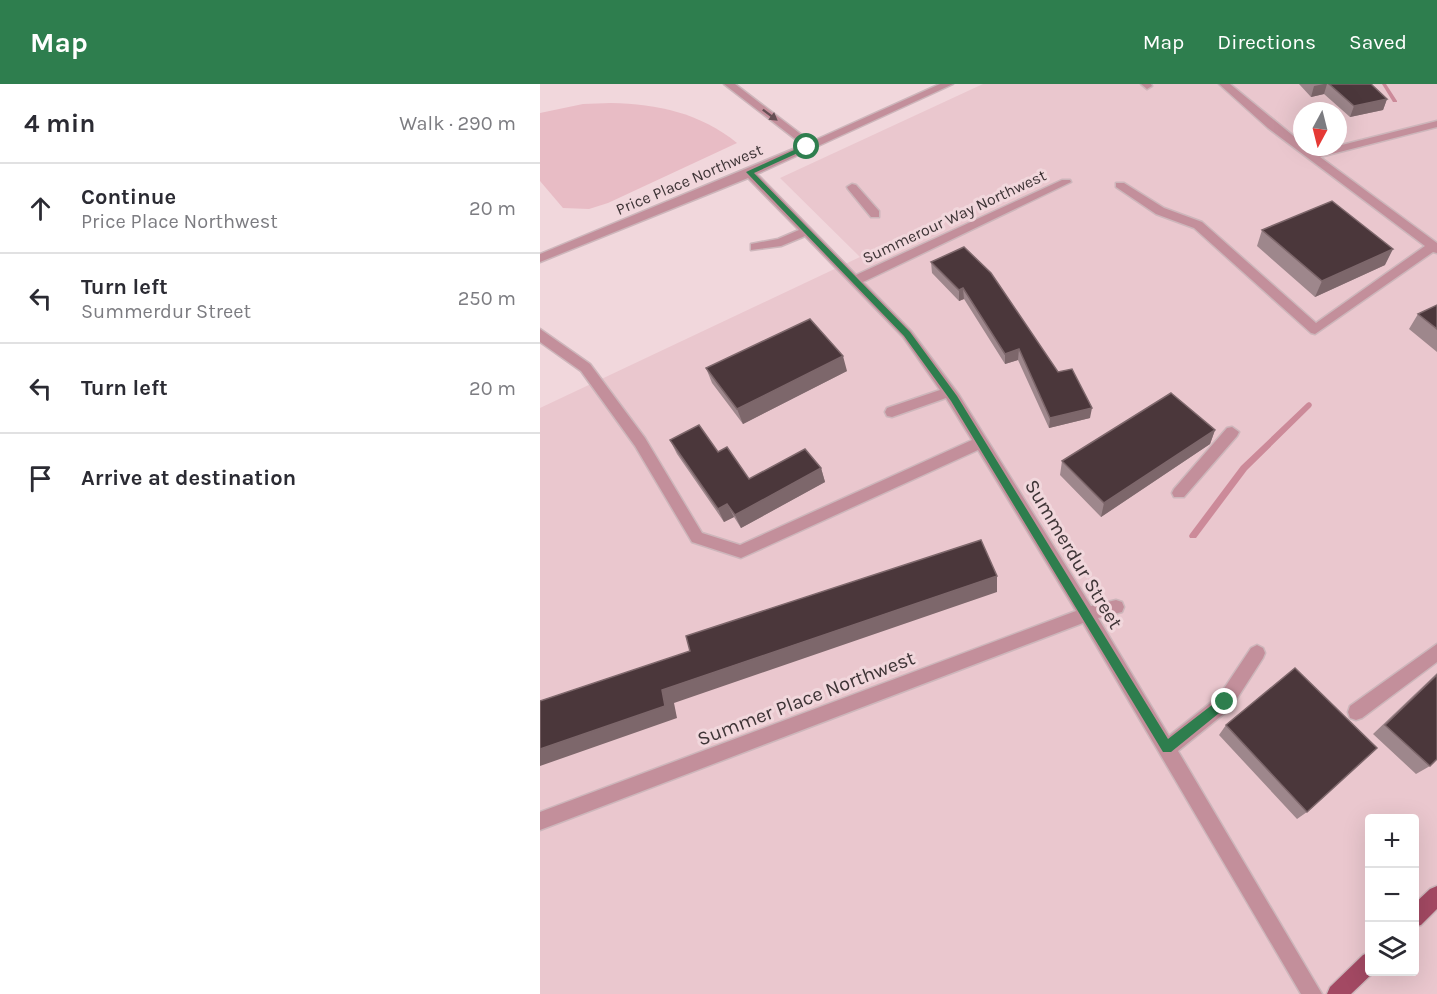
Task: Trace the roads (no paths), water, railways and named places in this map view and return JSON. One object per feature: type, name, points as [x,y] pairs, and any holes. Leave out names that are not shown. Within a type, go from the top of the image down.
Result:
[{"type":"main road","points":[[1419,913],[1437,896]]},
{"type":"main road","points":[[1337,994],[1365,967]]},
{"type":"street","points":[[729,84],[810,146]]},
{"type":"street","name":"Price Place Northwest","points":[[540,258],[750,172],[948,84]]},
{"type":"street","points":[[1224,84],[1293,140]]},
{"type":"street","points":[[1347,147],[1437,124]]},
{"type":"street","points":[[1120,185],[1160,211],[1198,225],[1315,330],[1435,248],[1312,156]]},
{"type":"street","name":"Summerdur Street","points":[[750,172],[907,334],[949,392],[1087,614],[1312,994]]},
{"type":"street","name":"Summerour Way Northwest","points":[[856,280],[1066,182]]},
{"type":"street","points":[[852,187],[875,214]]},
{"type":"street","points":[[755,247],[781,242],[808,230]]},
{"type":"street","points":[[540,334],[549,346],[585,363],[590,375],[640,442],[697,538],[741,552],[981,442]]},
{"type":"street","points":[[892,412],[949,392]]},
{"type":"street","points":[[1179,493],[1232,432]]},
{"type":"street","name":"Summer Place Northwest","points":[[540,821],[1087,614],[1116,607]]},
{"type":"street","points":[[1356,712],[1437,652]]},
{"type":"street","points":[[1167,748],[1225,702],[1257,653]]},
{"type":"waterway","points":[[1384,84],[1395,101]]},
{"type":"waterway","points":[[1193,536],[1244,468],[1309,405]]}]
